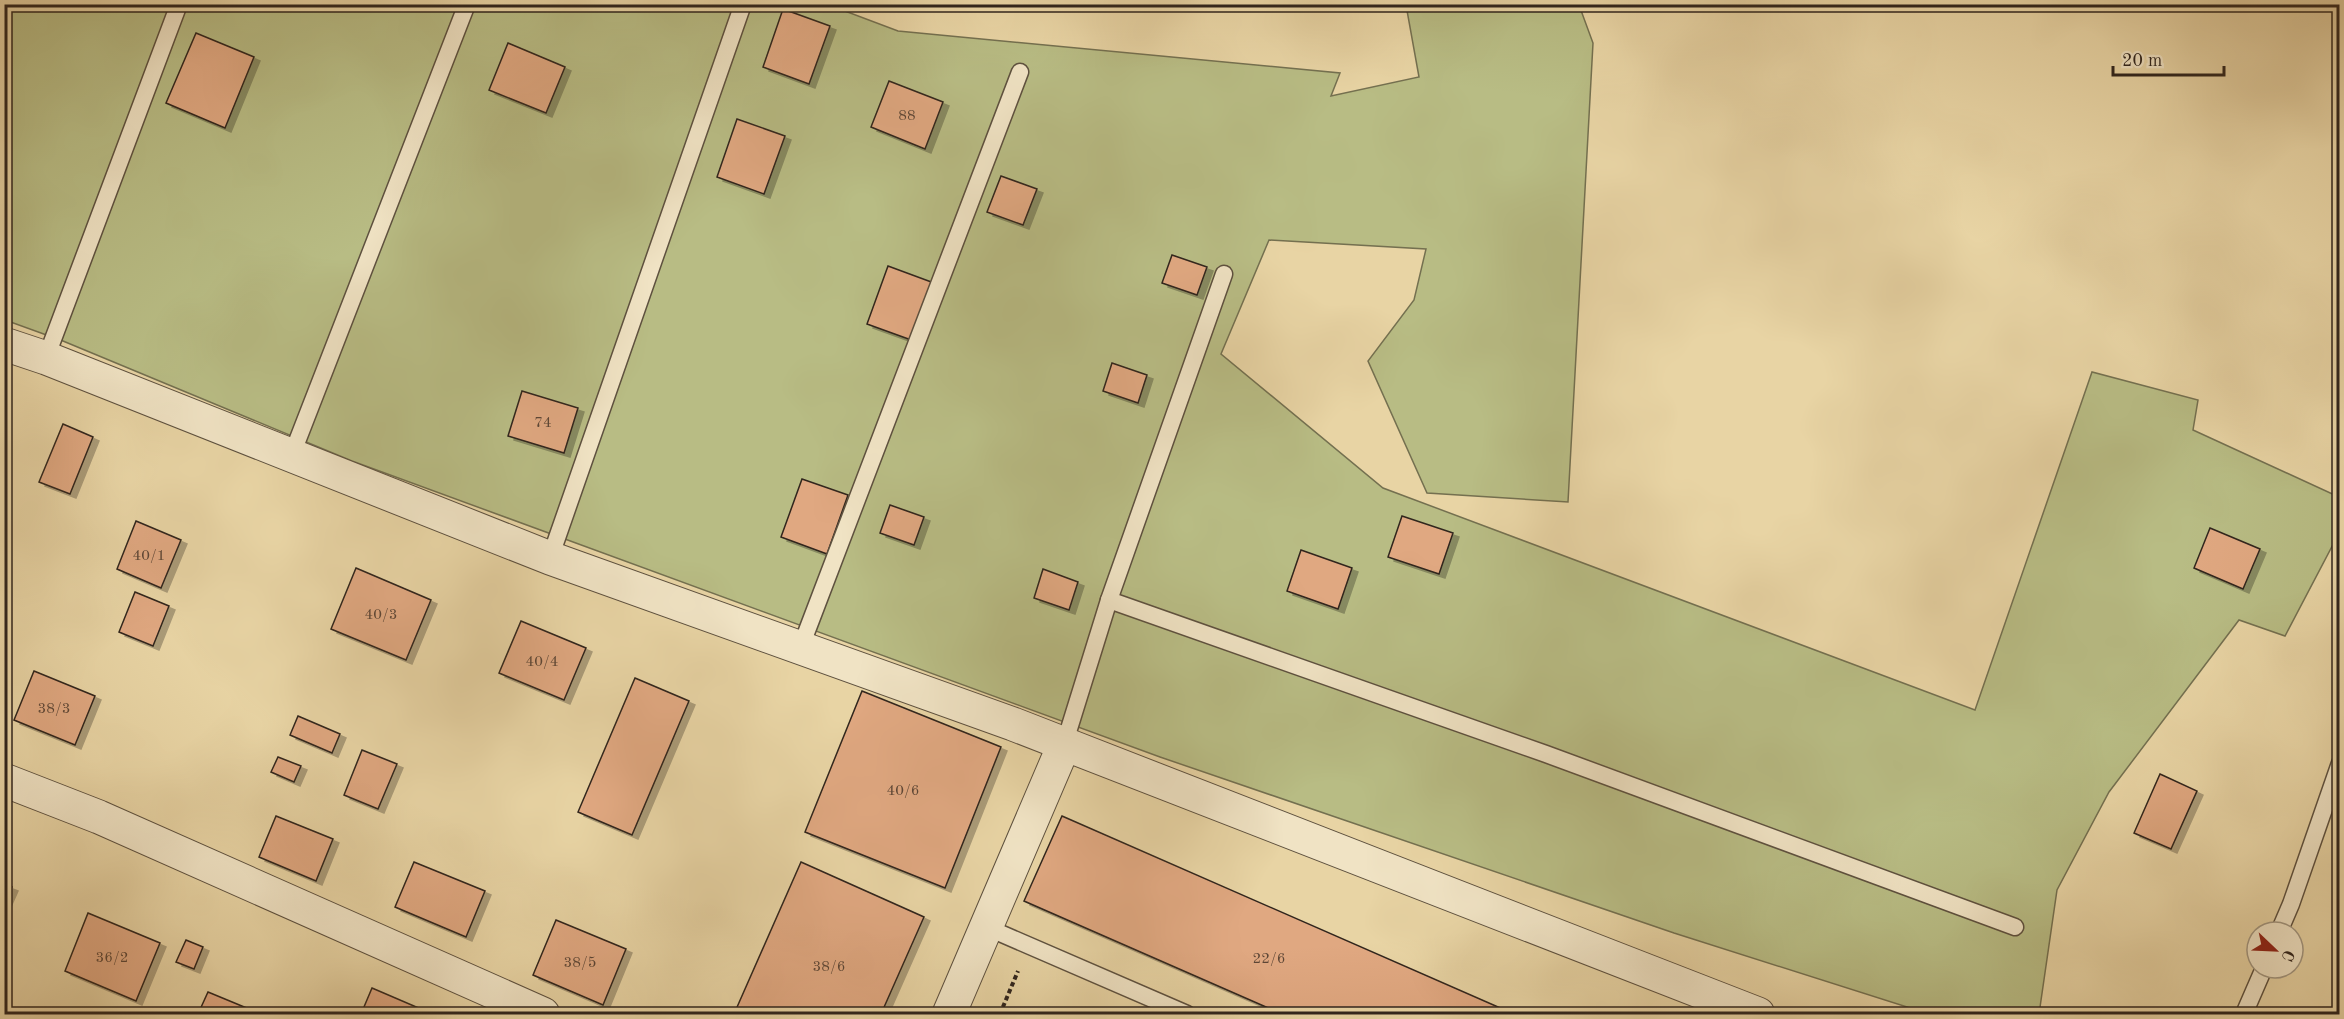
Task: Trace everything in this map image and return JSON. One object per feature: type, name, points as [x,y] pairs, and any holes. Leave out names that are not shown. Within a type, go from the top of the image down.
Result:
[{"type":"street","points":[[4,344],[46,358],[550,558],[1013,724],[1064,746],[1758,1014]]},
{"type":"street","points":[[949,1014],[1064,746]]},
{"type":"street","points":[[4,780],[99,817],[543,1014]]},
{"type":"lane","points":[[46,358],[179,4]]},
{"type":"lane","points":[[291,457],[467,4]]},
{"type":"lane","points":[[550,558],[743,4]]},
{"type":"lane","points":[[800,649],[1020,72]]},
{"type":"lane","points":[[1064,746],[1109,600],[1224,274]]},
{"type":"lane","points":[[1109,600],[1535,750],[2015,927]]},
{"type":"lane","points":[[2285,920],[2340,763]]},
{"type":"lane","points":[[986,927],[1187,1014]]},
{"type":"lane","points":[[2244,1014],[2259,980]]},
{"type":"path","points":[[1000,1014],[1029,946]]},
{"type":"green space","points":[[5,5],[829,5],[898,31],[1340,73],[1331,96],[1419,77],[1406,5],[1579,5],[1593,43],[1568,502],[1427,493],[1368,361],[1414,300],[1426,249],[1269,240],[1221,354],[1383,488],[1975,710],[2092,372],[2198,400],[2193,430],[2339,497],[2339,533],[2285,636],[2239,620],[2109,792],[2057,890],[2039,1014],[1929,1014],[1674,933],[1160,757],[352,461],[63,341],[5,320]]},
{"type":"building","points":[[783,9],[830,26],[809,84],[763,67]]},
{"type":"building","points":[[196,33],[254,57],[225,128],[166,103]]},
{"type":"building","points":[[508,43],[565,67],[546,113],[489,90]]},
{"type":"building","points":[[889,81],[943,102],[925,149],[871,127]]},
{"type":"building","points":[[737,119],[785,136],[764,194],[717,177]]},
{"type":"building","points":[[1001,176],[1037,189],[1023,225],[987,212]]},
{"type":"building","points":[[1172,255],[1207,267],[1197,295],[1162,283]]},
{"type":"building","points":[[888,266],[934,283],[914,341],[867,324]]},
{"type":"building","points":[[1112,363],[1147,375],[1138,403],[1103,391]]},
{"type":"building","points":[[522,391],[578,408],[564,453],[508,436]]},
{"type":"building","points":[[63,424],[93,437],[70,494],[39,482]]},
{"type":"building","points":[[802,479],[848,495],[827,554],[781,537]]},
{"type":"building","points":[[890,505],[924,517],[914,545],[880,533]]},
{"type":"building","points":[[1402,516],[1453,533],[1439,574],[1388,557]]},
{"type":"building","points":[[136,521],[181,540],[161,588],[117,569]]},
{"type":"building","points":[[2210,528],[2260,549],[2243,589],[2194,568]]},
{"type":"building","points":[[1301,550],[1352,568],[1338,609],[1287,591]]},
{"type":"building","points":[[356,568],[431,600],[406,660],[331,629]]},
{"type":"building","points":[[1043,569],[1078,582],[1069,610],[1034,598]]},
{"type":"building","points":[[135,592],[169,606],[153,646],[119,632]]},
{"type":"building","points":[[521,621],[586,648],[564,700],[499,673]]},
{"type":"building","points":[[34,671],[95,696],[75,745],[14,720]]},
{"type":"building","points":[[635,678],[689,701],[632,835],[578,812]]},
{"type":"building","points":[[862,691],[1001,747],[945,888],[805,832]]},
{"type":"building","points":[[298,716],[340,734],[332,753],[290,735]]},
{"type":"building","points":[[362,750],[397,764],[378,809],[344,795]]},
{"type":"building","points":[[278,757],[301,766],[294,782],[271,772]]},
{"type":"building","points":[[2160,774],[2197,791],[2171,849],[2134,833]]},
{"type":"building","points":[[276,816],[333,839],[316,881],[259,857]]},
{"type":"building","points":[[1062,816],[1514,1014],[1282,1014],[1024,901]]},
{"type":"building","points":[[414,862],[485,891],[466,937],[395,907]]},
{"type":"building","points":[[801,862],[924,917],[881,1014],[734,1014]]},
{"type":"building","points":[[4,884],[12,887],[4,905]]},
{"type":"building","points":[[88,913],[160,943],[136,1001],[65,971]]},
{"type":"building","points":[[556,920],[626,949],[603,1005],[533,975]]},
{"type":"building","points":[[186,940],[203,947],[194,969],[176,962]]},
{"type":"building","points":[[372,988],[428,1012],[426,1014],[361,1014]]},
{"type":"building","points":[[208,992],[261,1014],[198,1014]]}]
